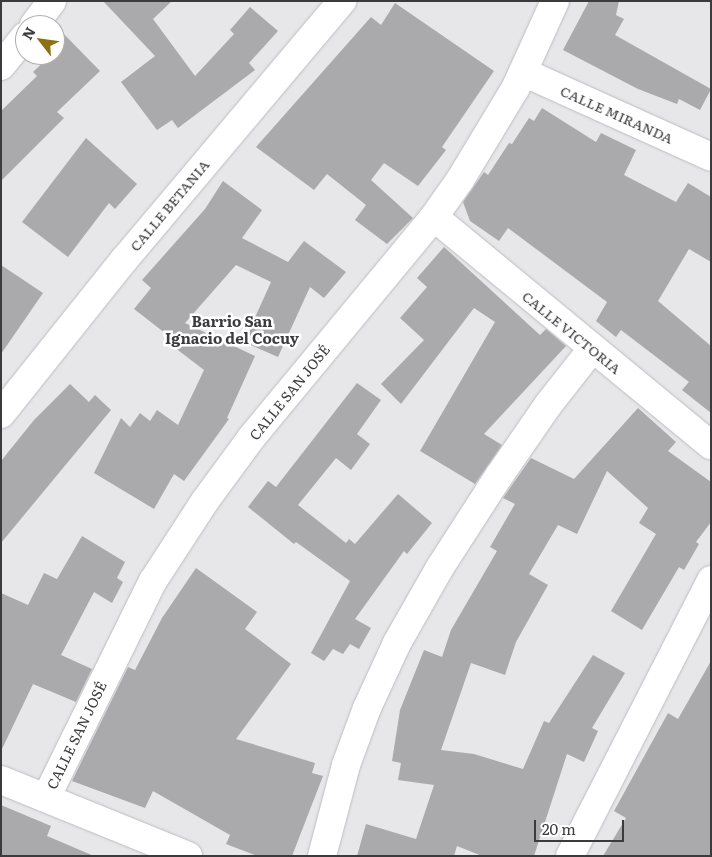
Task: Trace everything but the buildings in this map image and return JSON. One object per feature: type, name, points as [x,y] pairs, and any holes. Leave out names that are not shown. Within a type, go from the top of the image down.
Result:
[{"type":"street","points":[[42,15],[52,1]]},
{"type":"street","name":"CALLE BETANIA","points":[[1,414],[124,260],[342,1]]},
{"type":"street","name":"CALLE SAN JOSÉ","points":[[46,798],[134,616],[205,501],[332,338],[434,217],[489,134],[523,72],[555,1]]},
{"type":"street","points":[[1,66],[15,48]]},
{"type":"street","name":"CALLE MIRANDA","points":[[523,72],[711,157]]},
{"type":"street","name":"CALLE VICTORIA","points":[[434,217],[592,349],[711,445]]},
{"type":"street","points":[[322,856],[349,757],[366,708],[397,643],[439,568],[499,476],[548,405],[592,349]]},
{"type":"street","points":[[570,856],[711,580]]},
{"type":"street","points":[[1,780],[188,856]]},
{"type":"district","name":"Barrio San Ignacio del Cocuy","points":[[232,328]]}]
